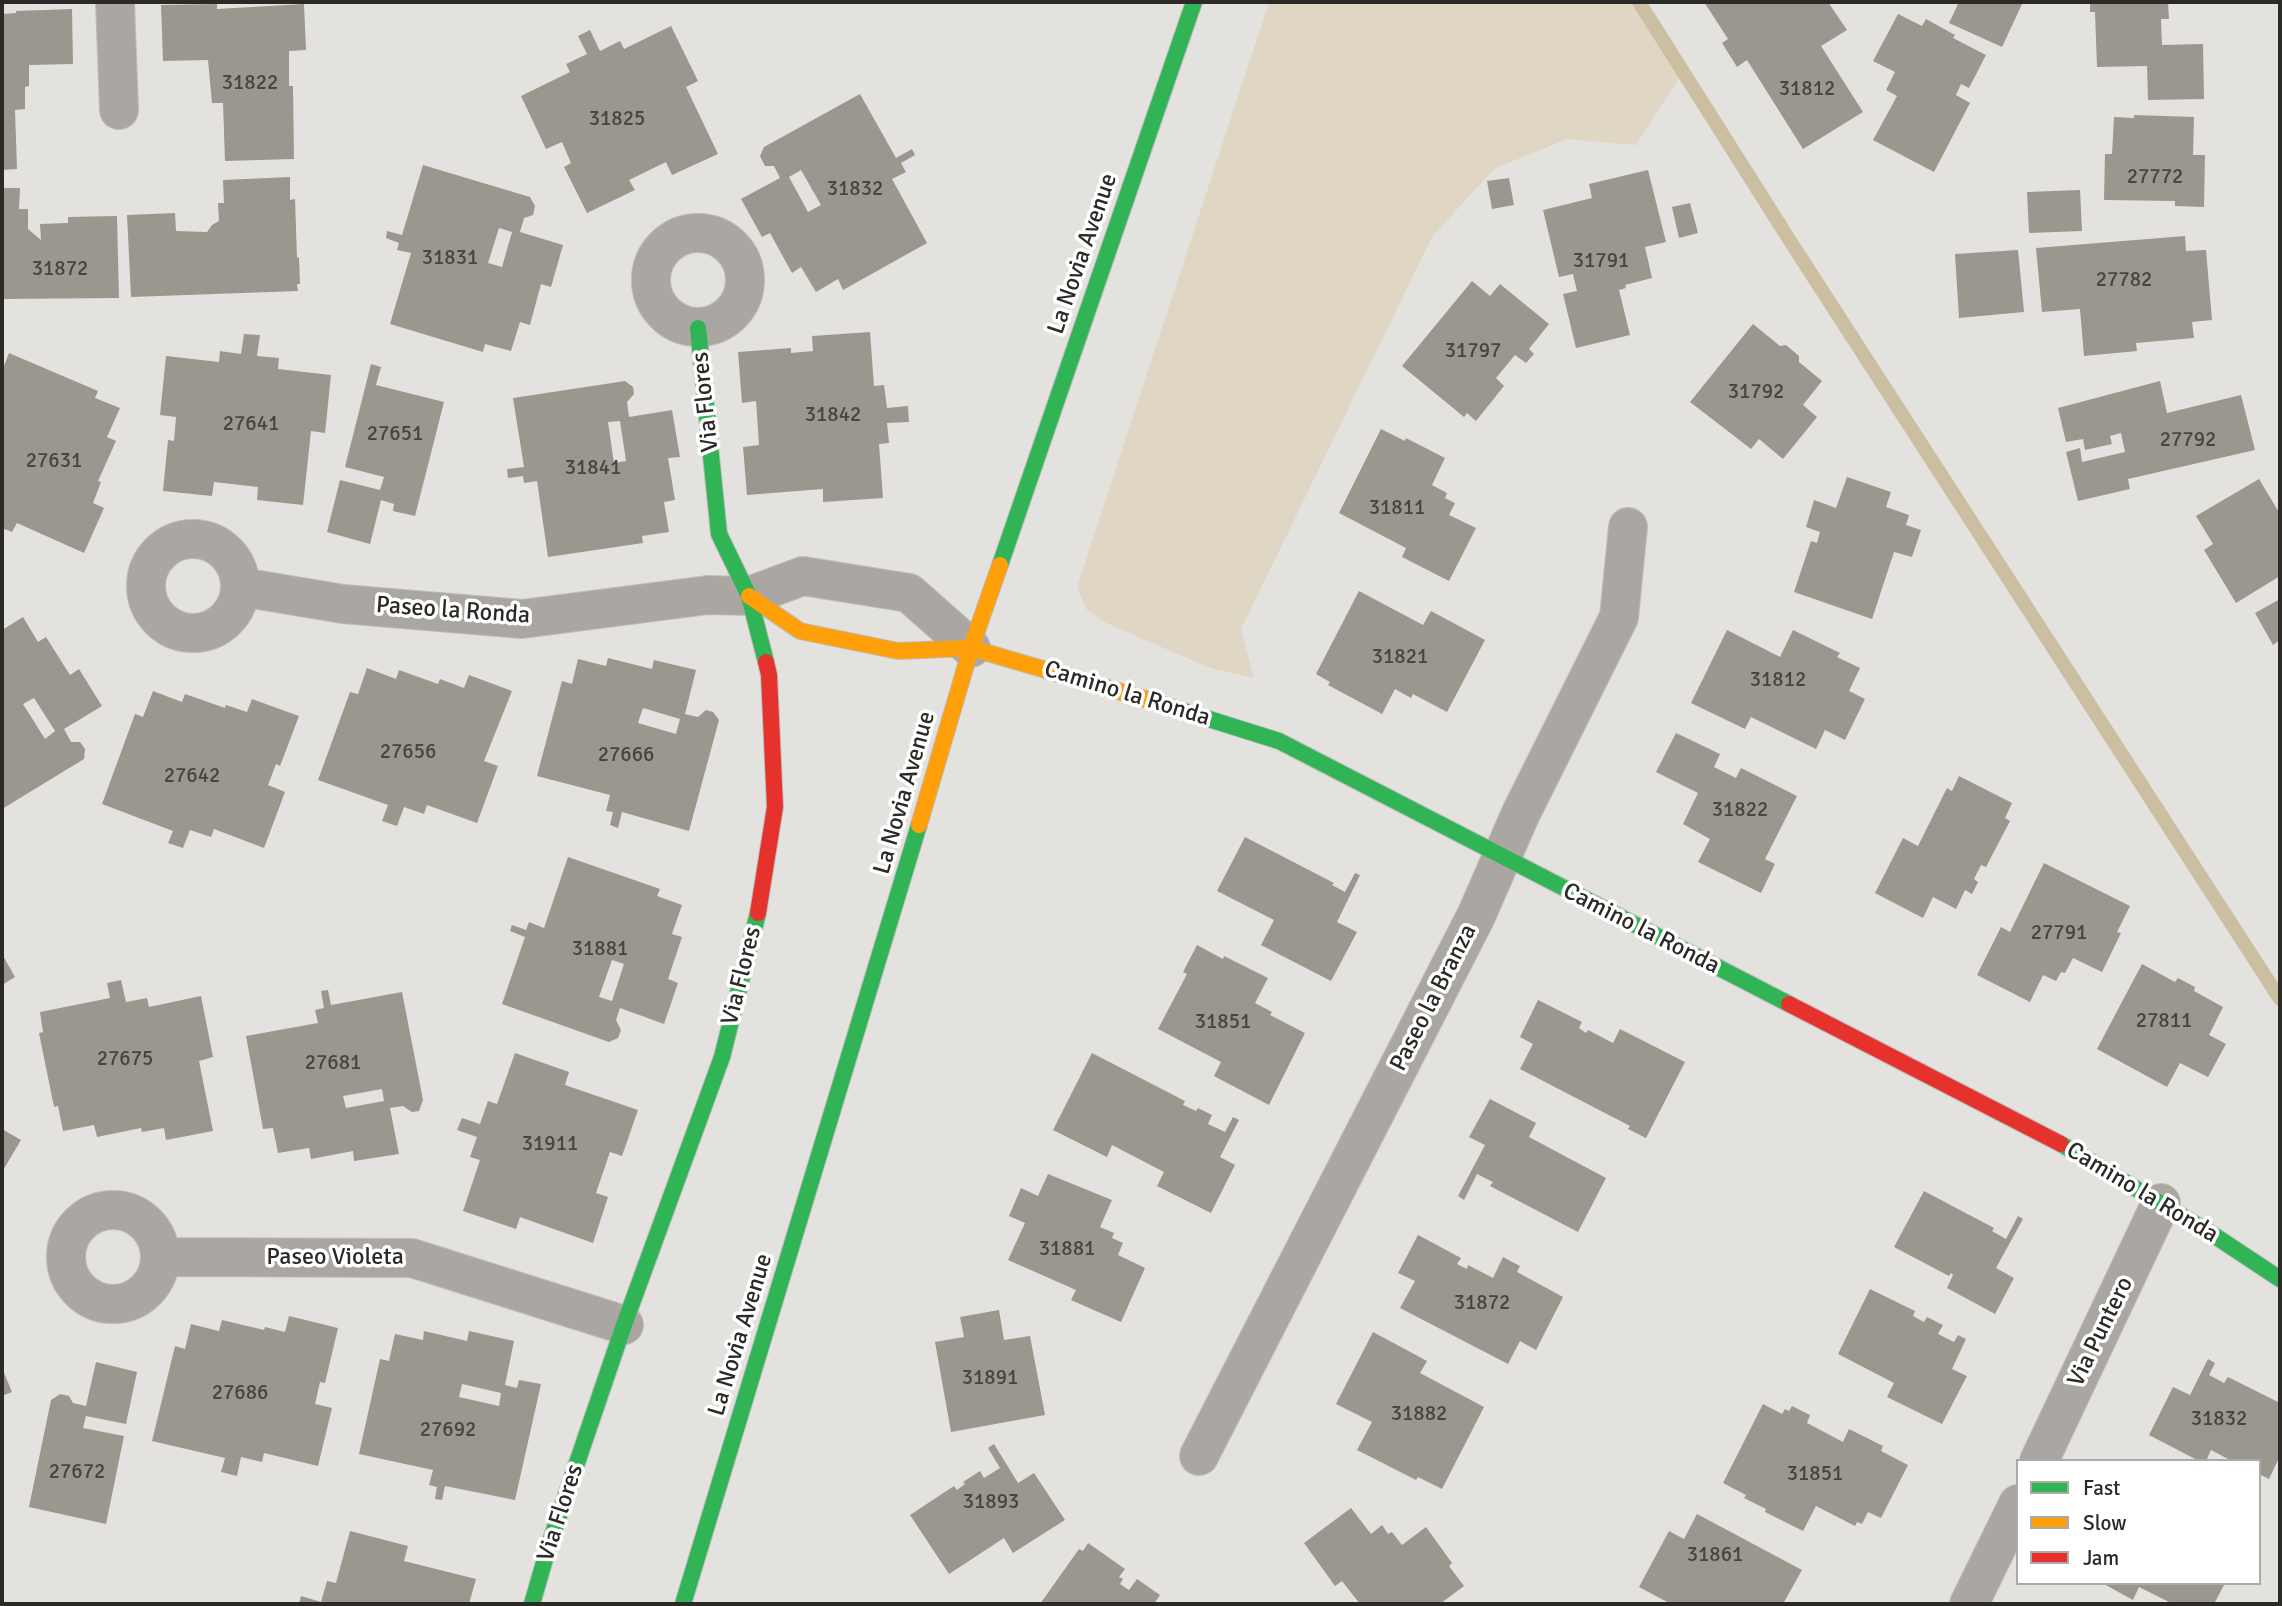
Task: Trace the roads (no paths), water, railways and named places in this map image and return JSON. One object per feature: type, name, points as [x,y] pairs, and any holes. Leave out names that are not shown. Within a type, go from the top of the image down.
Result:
[{"type":"street","points":[[115,2],[118,110]]},
{"type":"street","name":"La Novia Avenue","points":[[683,1604],[844,1077],[971,648],[1194,2]]},
{"type":"street","name":"Via Flores","points":[[532,1604],[549,1545],[624,1325],[722,1057],[755,931],[775,807],[769,676],[749,596],[719,534],[698,328]]},
{"type":"street","name":"Paseo la Branza","points":[[1199,1455],[1476,916],[1521,813],[1619,617],[1628,527]]},
{"type":"street","name":"Camino la Ronda","points":[[749,596],[803,576],[909,593],[971,648]]},
{"type":"street","name":"Paseo la Ronda","points":[[241,587],[344,604],[522,619],[708,595],[749,596]]},
{"type":"street","name":"Camino la Ronda","points":[[749,596],[800,631],[898,651],[971,648],[1279,741],[2082,1155],[2280,1279]]},
{"type":"street","name":"Via Puntero","points":[[2040,1459],[2161,1203]]},
{"type":"street","name":"Paseo Violeta","points":[[161,1258],[412,1258],[624,1325]]},
{"type":"street","points":[[1969,1604],[2016,1508]]},
{"type":"waterway","points":[[1639,2],[1792,244],[2280,999]]}]
